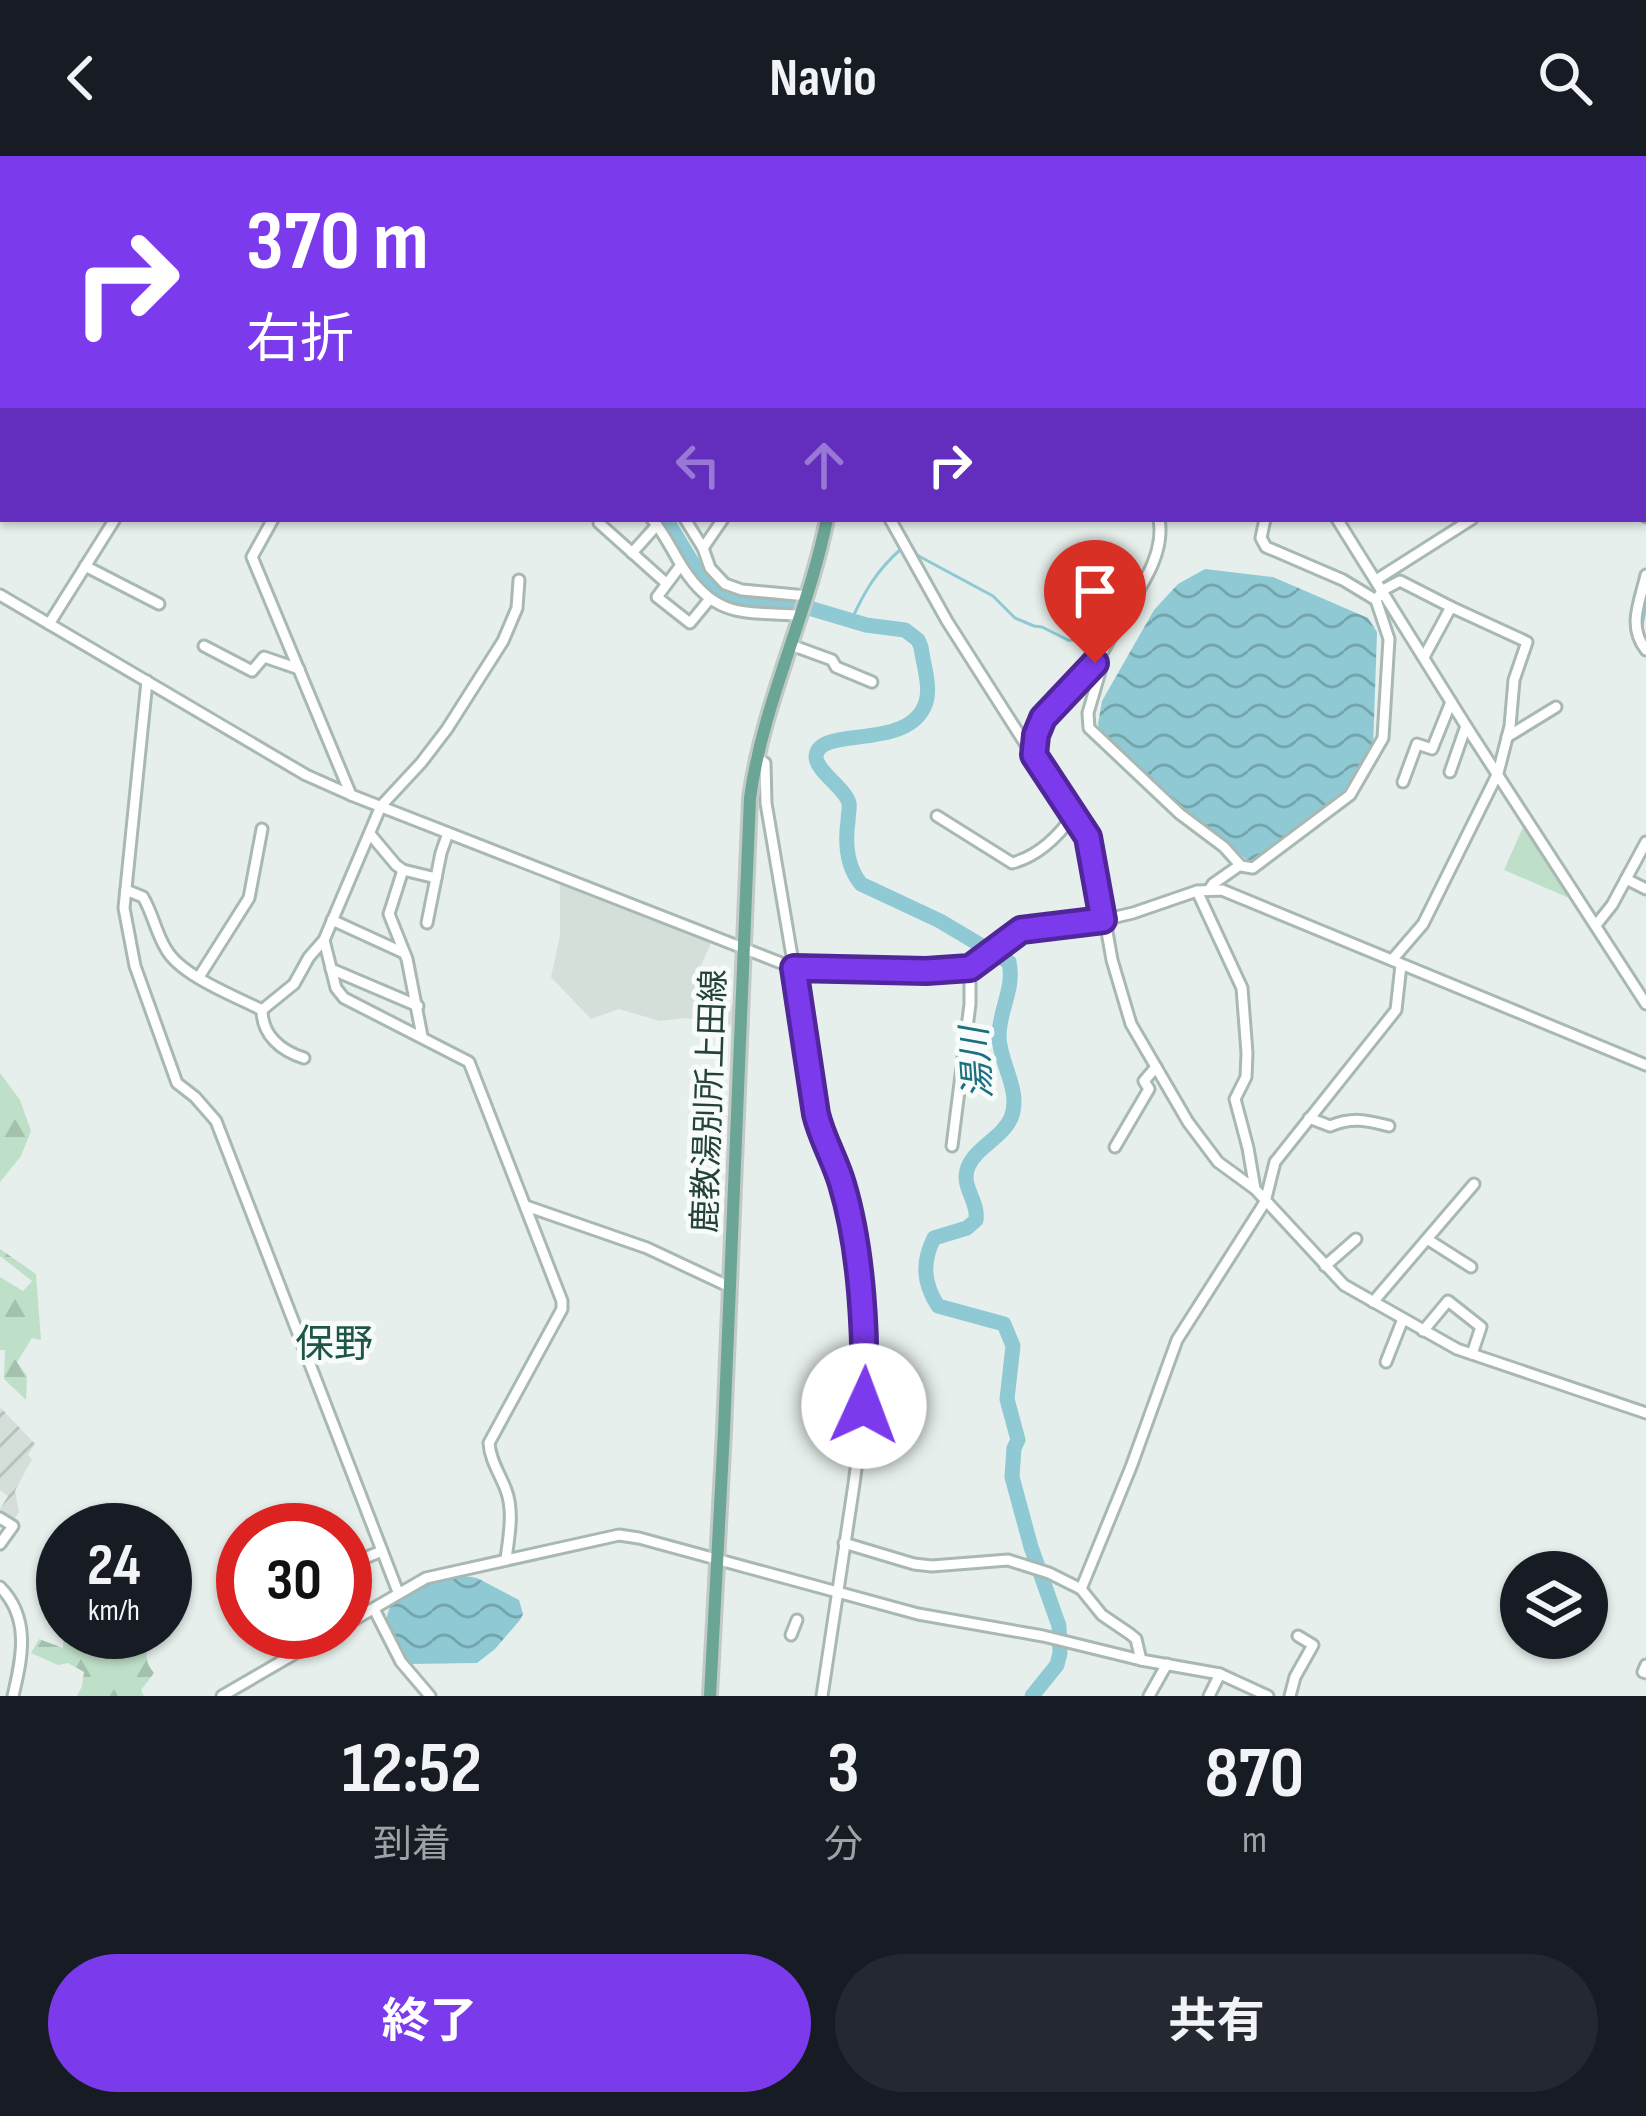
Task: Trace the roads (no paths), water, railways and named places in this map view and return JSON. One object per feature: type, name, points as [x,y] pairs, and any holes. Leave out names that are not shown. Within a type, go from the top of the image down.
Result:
[{"type":"main road","name":"鹿教湯別所上田線","points":[[710,1696],[750,798],[755,757],[826,522]]},
{"type":"street","points":[[49,624],[113,522]]},
{"type":"street","points":[[271,522],[252,556],[351,795]]},
{"type":"street","points":[[589,533],[600,522]]},
{"type":"street","points":[[602,522],[666,584]]},
{"type":"street","points":[[632,553],[654,522],[709,601],[742,611],[804,606]]},
{"type":"street","points":[[687,522],[710,568],[725,584],[804,606]]},
{"type":"street","points":[[703,548],[721,522]]},
{"type":"street","points":[[892,522],[947,621],[1084,827],[1131,1024],[1188,1122],[1218,1162],[1255,1189],[1344,1285],[1472,1354],[1646,1413]]},
{"type":"street","points":[[1034,755],[1043,718],[1099,657],[1153,565],[1162,532],[1160,522]]},
{"type":"street","points":[[1081,1589],[1177,1340],[1265,1202],[1275,1162],[1396,1010],[1396,963],[1423,924],[1498,773],[1514,680],[1527,642],[1400,580],[1378,590],[1266,547],[1261,538],[1264,522]]},
{"type":"street","points":[[1338,522],[1646,1004]]},
{"type":"street","points":[[1378,590],[1468,522]]},
{"type":"street","points":[[85,566],[159,604]]},
{"type":"street","points":[[681,566],[657,597],[690,623],[709,601]]},
{"type":"street","points":[[1646,574],[1634,627],[1646,650]]},
{"type":"street","points":[[262,1010],[294,984],[324,940],[381,806],[447,729],[503,641],[517,608],[519,580]]},
{"type":"street","points":[[1099,657],[1102,664],[1088,713],[1089,728],[1180,814],[1240,865],[1253,868],[1350,795],[1378,751],[1383,738],[1389,639],[1378,590]]},
{"type":"street","points":[[0,595],[269,754],[351,795],[794,968],[970,968],[1021,930],[1103,920],[1203,891],[1222,890],[1646,1065]]},
{"type":"street","points":[[1424,658],[1451,607]]},
{"type":"street","points":[[791,644],[872,682]]},
{"type":"street","points":[[204,646],[252,671],[264,657],[298,669]]},
{"type":"street","points":[[147,681],[124,908],[135,966],[177,1083],[216,1121],[398,1592]]},
{"type":"street","points":[[1403,782],[1417,743],[1432,749],[1451,702]]},
{"type":"street","points":[[1507,736],[1556,707]]},
{"type":"street","points":[[1450,772],[1466,726]]},
{"type":"street","points":[[755,757],[765,763],[766,803],[816,1114],[846,1201],[866,1346],[864,1406],[822,1696]]},
{"type":"street","points":[[937,817],[1012,863],[1028,860],[1058,836],[1074,814]]},
{"type":"street","points":[[199,977],[249,898],[262,829]]},
{"type":"street","points":[[427,922],[448,833]]},
{"type":"street","points":[[370,834],[396,866],[436,878]]},
{"type":"street","points":[[1596,925],[1646,842]]},
{"type":"street","points":[[1203,891],[1240,865]]},
{"type":"street","points":[[404,870],[389,914],[405,953],[422,1036]]},
{"type":"street","points":[[1626,879],[1646,889]]},
{"type":"street","points":[[126,890],[143,897],[174,961],[262,1010]]},
{"type":"street","points":[[1203,891],[1242,988],[1246,1077],[1235,1099],[1255,1189]]},
{"type":"street","points":[[332,920],[405,953]]},
{"type":"street","points":[[324,940],[336,988],[344,998],[469,1062],[562,1301],[562,1310],[489,1443],[508,1494],[511,1515],[506,1558]]},
{"type":"street","points":[[952,1146],[970,1004],[970,968]]},
{"type":"street","points":[[331,969],[418,1006]]},
{"type":"street","points":[[262,1010],[262,1024],[278,1045],[304,1058]]},
{"type":"street","points":[[1115,1147],[1149,1089],[1144,1081],[1156,1067]]},
{"type":"street","points":[[1309,1118],[1330,1126],[1362,1119],[1389,1126]]},
{"type":"street","points":[[1373,1302],[1474,1184]]},
{"type":"street","points":[[526,1206],[647,1248],[730,1287]]},
{"type":"street","points":[[1325,1266],[1357,1239]]},
{"type":"street","points":[[1427,1239],[1471,1267]]},
{"type":"street","points":[[1423,1331],[1448,1301],[1481,1327],[1472,1354]]},
{"type":"street","points":[[1386,1362],[1403,1319]]},
{"type":"street","points":[[0,1518],[13,1526],[0,1544]]},
{"type":"street","points":[[430,1696],[401,1661],[374,1609],[426,1578],[619,1535],[918,1614],[1220,1674],[1268,1696]]},
{"type":"street","points":[[844,1543],[914,1564],[1008,1560],[1049,1573],[1081,1589],[1102,1615],[1136,1639],[1141,1660]]},
{"type":"street","points":[[372,1555],[382,1551]]},
{"type":"street","points":[[0,1587],[14,1604],[21,1625],[13,1696]]},
{"type":"street","points":[[790,1635],[797,1620]]},
{"type":"street","points":[[1290,1696],[1294,1677],[1313,1645],[1298,1636]]},
{"type":"street","points":[[222,1696],[284,1659]]},
{"type":"street","points":[[1149,1696],[1166,1664]]},
{"type":"street","points":[[1209,1696],[1220,1674]]},
{"type":"water","points":[[1205,569],[1273,577],[1368,618],[1377,632],[1373,748],[1363,769],[1330,806],[1251,863],[1140,774],[1098,724],[1102,701],[1154,610],[1178,584]]},
{"type":"water","points":[[459,1575],[477,1578],[519,1600],[520,1620],[477,1663],[409,1664],[389,1631],[389,1609],[404,1593]]},
{"type":"waterway","name":"湯川","points":[[668,522],[701,577],[719,593],[740,601],[799,605],[866,625],[905,630],[921,647],[927,696],[917,718],[884,733],[831,742],[820,747],[816,757],[849,803],[848,854],[861,884],[940,921],[1009,962],[999,1036],[1014,1108],[1002,1131],[968,1167],[966,1181],[976,1220],[967,1228],[934,1238],[926,1272],[938,1306],[1004,1324],[1013,1346],[1007,1399],[1018,1440],[1012,1477],[1059,1626],[1057,1665],[1032,1696]]},
{"type":"waterway","points":[[851,621],[878,573],[904,550]]},
{"type":"waterway","points":[[913,553],[993,596],[1015,618],[1068,640],[1101,643]]},
{"type":"waterway","points":[[1646,606],[1641,630],[1646,639]]},
{"type":"district","name":"保野","points":[[334,1345]]}]
